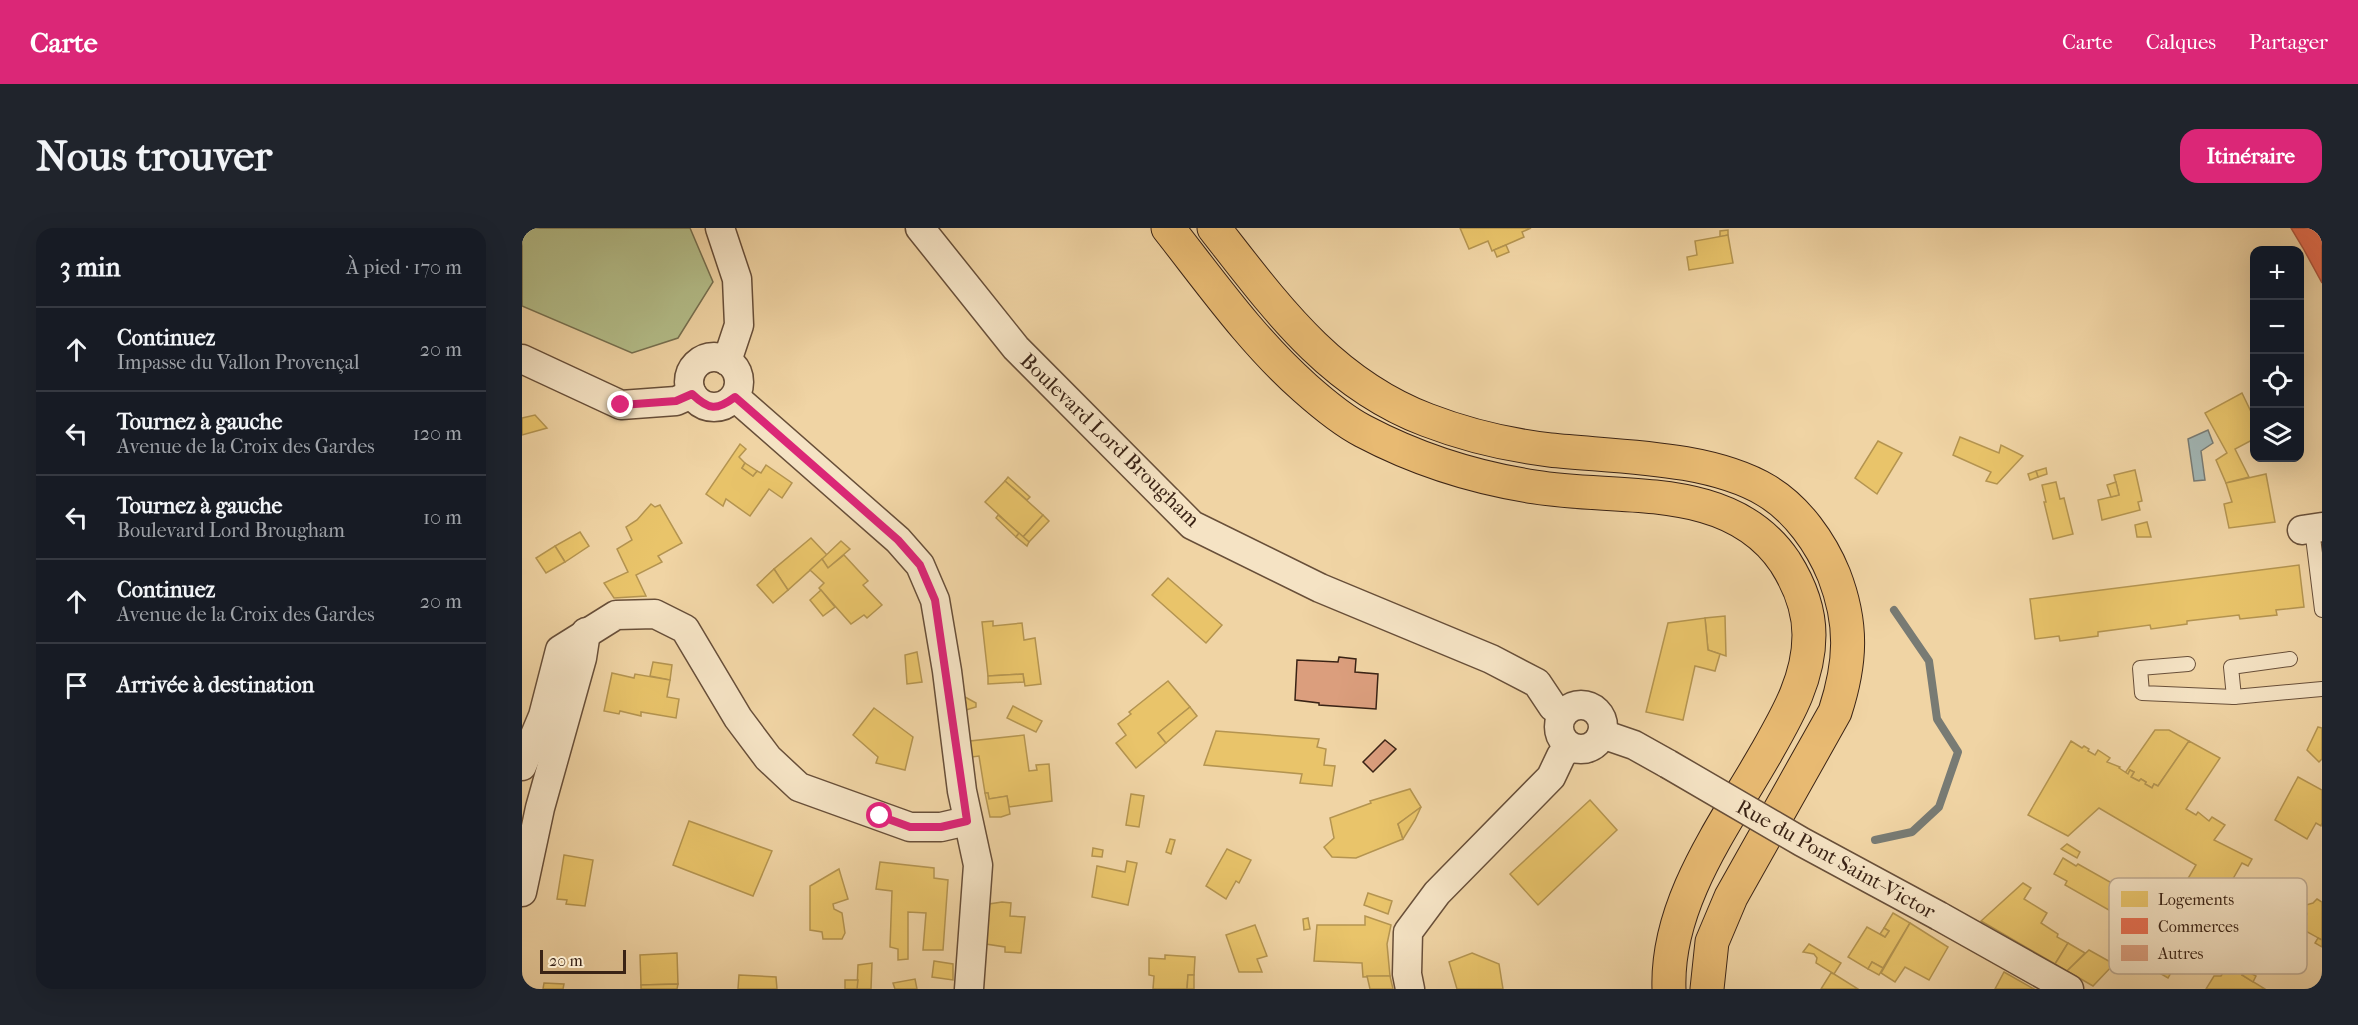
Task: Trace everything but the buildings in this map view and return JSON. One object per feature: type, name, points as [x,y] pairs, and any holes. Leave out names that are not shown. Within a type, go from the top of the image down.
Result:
[{"type":"highway","points":[[1168,228],[1244,326],[1272,358],[1327,407],[1359,429],[1396,448],[1485,477],[1536,488],[1658,498],[1706,506],[1738,518],[1758,532],[1778,552],[1796,579],[1805,605],[1809,633],[1807,659],[1801,685],[1773,741],[1693,880],[1682,906],[1672,943],[1669,989]]},
{"type":"highway","points":[[1214,228],[1274,305],[1315,350],[1384,399],[1425,419],[1507,444],[1696,465],[1732,475],[1767,491],[1795,514],[1815,540],[1830,565],[1842,594],[1848,626],[1845,680],[1835,712],[1731,897],[1712,942],[1707,989]]},
{"type":"street","points":[[720,228],[737,279],[739,325],[727,361]]},
{"type":"street","name":"Boulevard Lord Brougham","points":[[920,228],[1016,348],[1192,525],[1320,588],[1491,659],[1537,683],[1553,706],[1563,713]]},
{"type":"street","points":[[715,357],[727,361],[737,370],[740,384],[735,397],[722,407],[704,406],[692,394],[689,381],[693,369],[702,360],[715,357]]},
{"type":"street","points":[[522,360],[621,405],[676,401],[692,394]]},
{"type":"street","points":[[735,397],[898,540],[920,565],[935,600],[967,821],[978,865],[969,989]]},
{"type":"street","points":[[522,766],[543,716],[560,650],[616,615],[655,614],[685,629],[738,718],[768,758],[799,787],[910,827],[941,827],[967,821]]},
{"type":"street","points":[[522,892],[540,808],[582,658],[586,633]]},
{"type":"street","points":[[1571,706],[1592,707],[1599,714],[1603,724],[1602,734],[1592,746],[1576,748],[1569,746],[1562,739],[1559,722],[1563,713],[1571,706]]},
{"type":"street","name":"Rue du Pont Saint-Victor","points":[[1602,734],[1634,745],[1802,842],[2068,989]]},
{"type":"street","points":[[1410,989],[1407,974],[1408,932],[1437,893],[1551,777],[1569,746]]},
{"type":"lane","points":[[2312,529],[2322,610]]},
{"type":"lane","points":[[2234,697],[2231,667],[2290,659]]},
{"type":"lane","points":[[2188,664],[2140,668],[2142,693],[2234,697],[2322,689]]},
{"type":"green space","points":[[522,228],[690,228],[713,282],[678,338],[632,353],[522,306]]},
{"type":"shaded area","points":[[2208,430],[2213,443],[2201,451],[2205,480],[2194,481],[2188,439]]},
{"type":"waterway","points":[[1875,840],[1912,832],[1939,807],[1958,752],[1937,719],[1929,661],[1894,610]]},
{"type":"route","points":[[621,405],[676,401],[692,394],[704,406],[722,407],[735,397],[898,540],[920,565],[935,600],[967,821],[941,827],[910,827],[880,816]]}]
